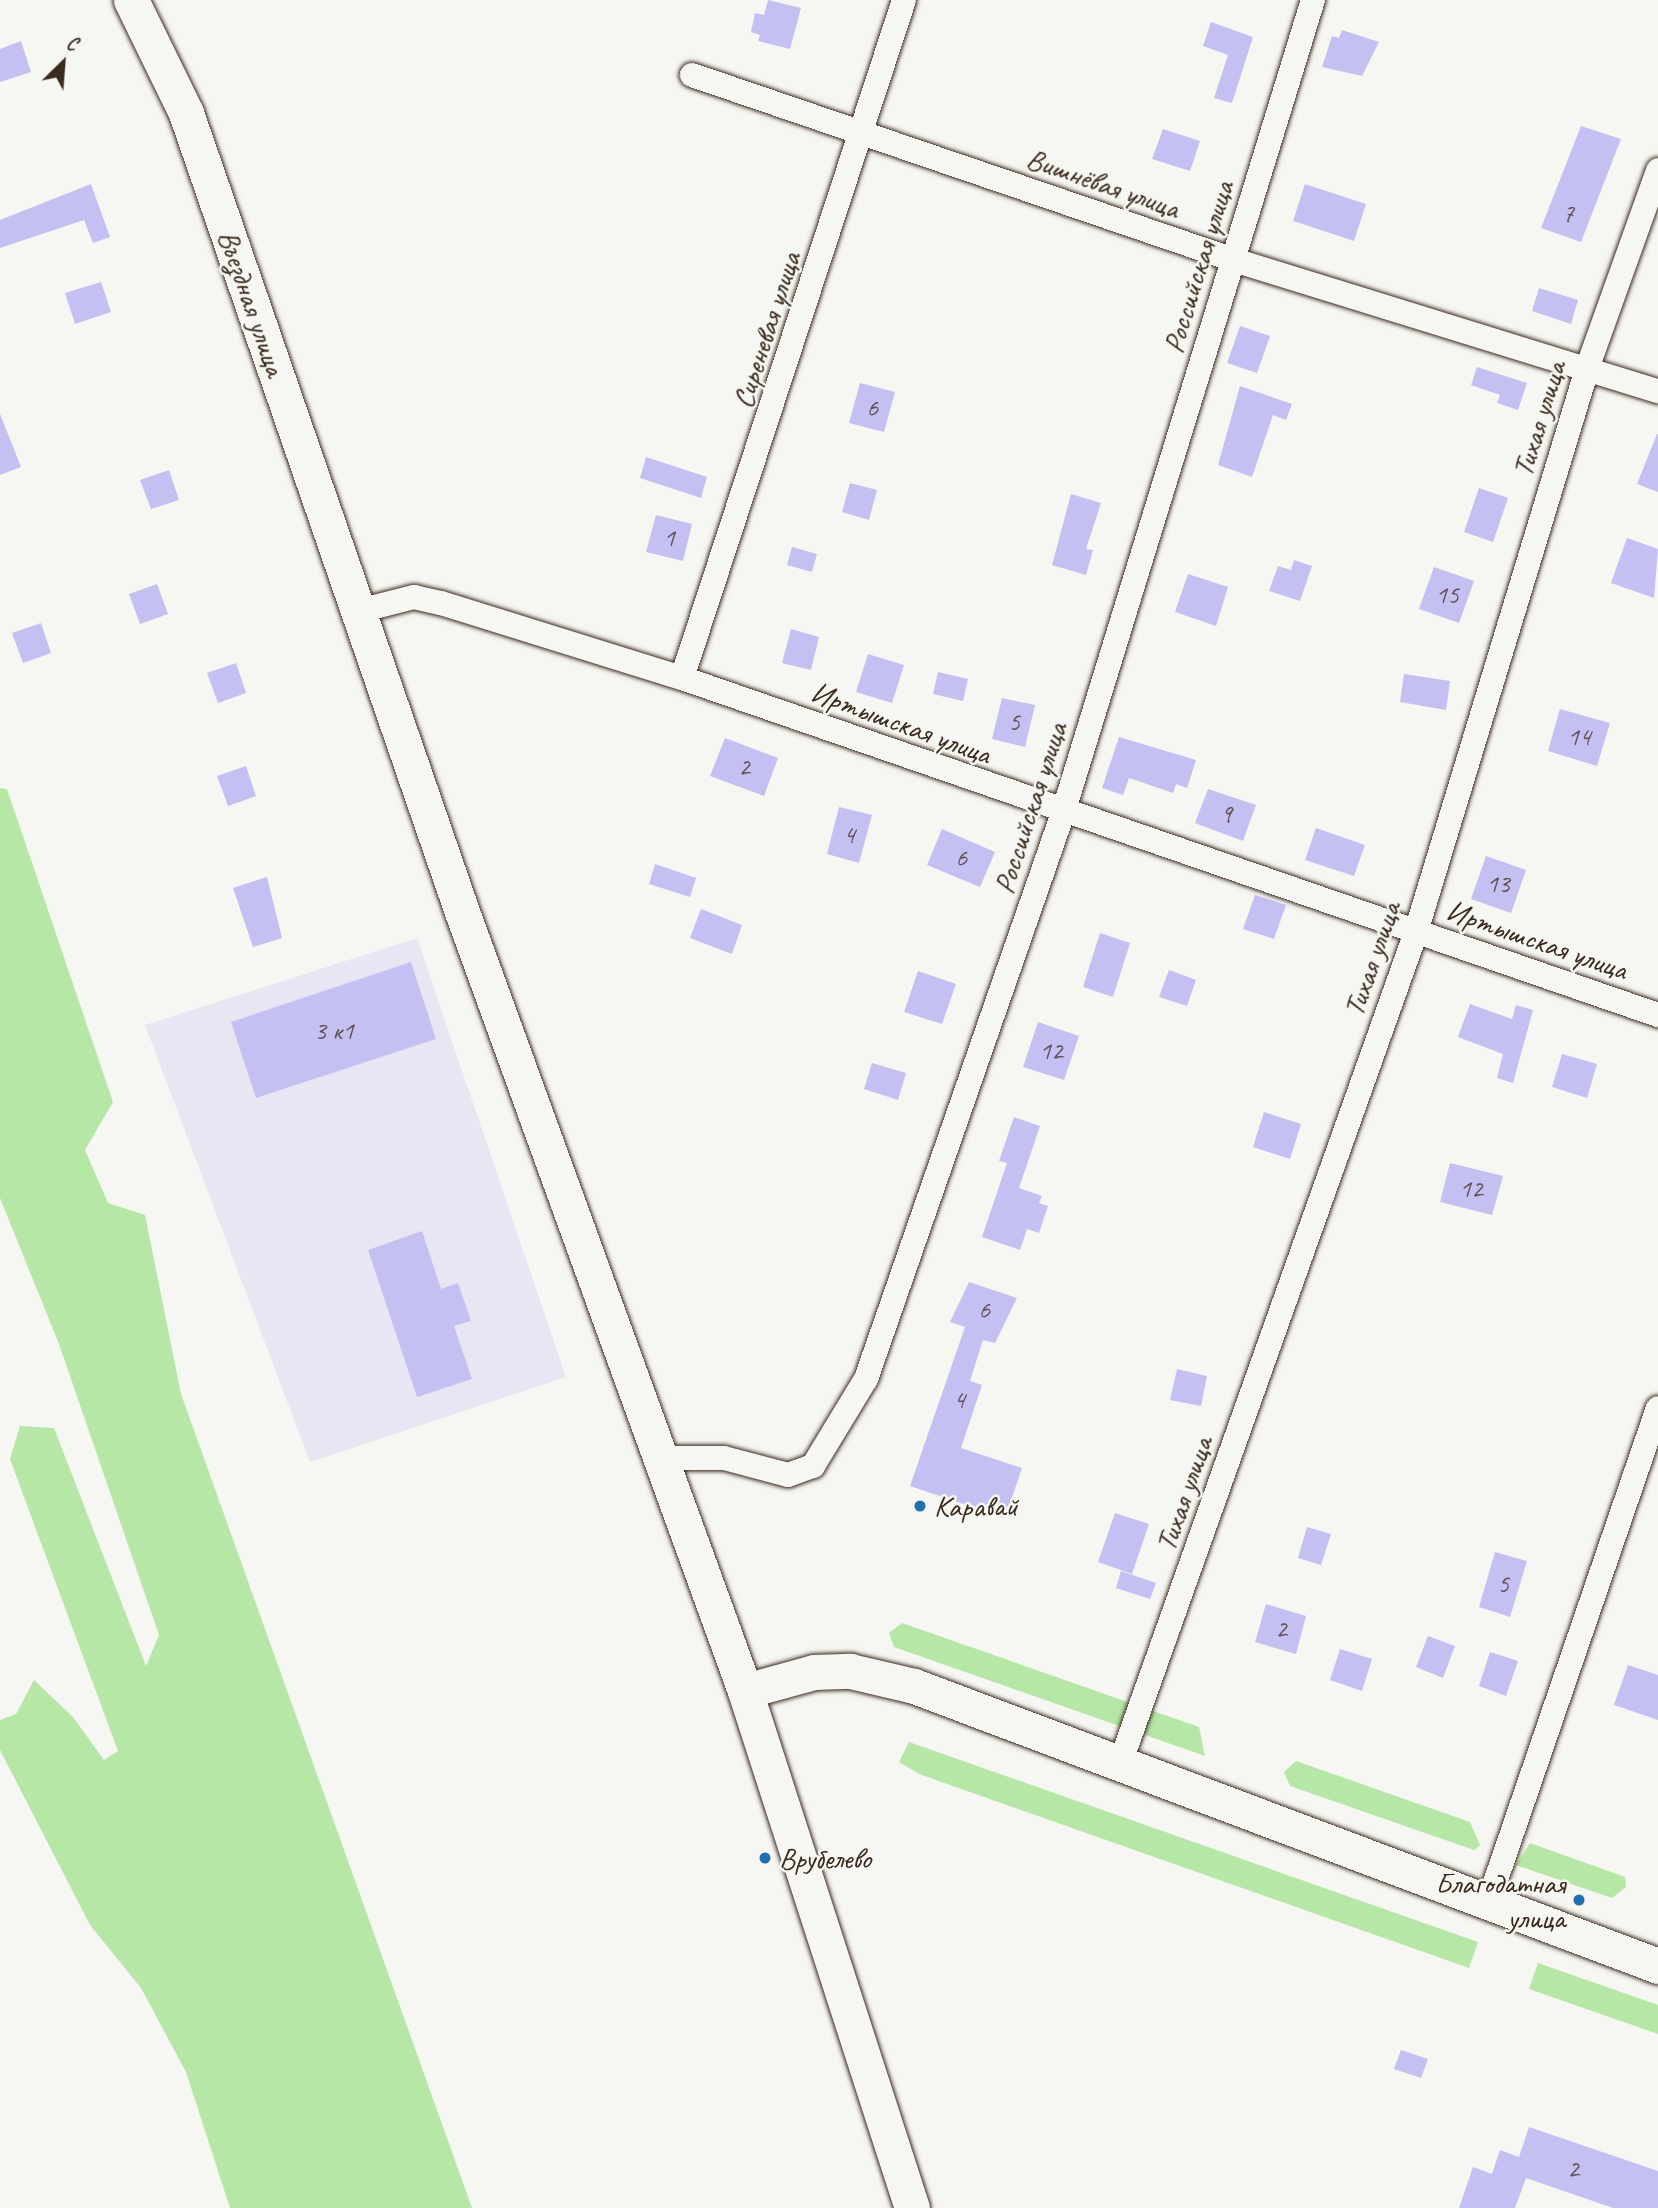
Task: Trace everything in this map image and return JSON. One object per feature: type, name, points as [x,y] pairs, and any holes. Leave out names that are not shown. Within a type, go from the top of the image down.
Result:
[{"type":"street","name":"Въездная улица","points":[[131,0],[186,113],[657,1458],[745,1691],[912,2208]]},
{"type":"street","name":"Сиреневая улица","points":[[682,678],[864,135],[904,0]]},
{"type":"street","name":"Российская улица","points":[[657,1458],[724,1458],[788,1475],[813,1466],[866,1380],[1063,813],[1313,0]]},
{"type":"street","name":"Вишнёвая улица","points":[[692,75],[1234,260],[1587,366],[1658,391]]},
{"type":"street","name":"Тихая улица","points":[[1121,1760],[1416,932],[1587,366],[1658,170]]},
{"type":"street","name":"Иртышская улица","points":[[359,611],[414,597],[682,678],[1063,813],[1658,1014]]},
{"type":"street","points":[[1488,1903],[1658,1408]]},
{"type":"street","points":[[745,1691],[783,1677],[850,1671],[914,1686],[1121,1760],[1658,1966]]},
{"type":"shaded area","points":[[417,938],[566,1377],[310,1462],[145,1025]]},
{"type":"green space","points":[[0,788],[7,789],[113,1102],[85,1150],[108,1203],[145,1215],[181,1394],[472,2208],[230,2208],[186,2072],[141,1988],[90,1925],[0,1750],[0,1720],[16,1714],[34,1680],[73,1717],[104,1760],[118,1751],[10,1459],[20,1426],[54,1428],[146,1666],[159,1635],[59,1344],[0,1198]]},
{"type":"green space","points":[[902,1623],[1199,1727],[1205,1756],[894,1647],[889,1633]]},
{"type":"green space","points":[[909,1742],[1478,1942],[1469,1968],[919,1774],[899,1762]]},
{"type":"green space","points":[[1296,1761],[1470,1822],[1480,1845],[1474,1850],[1290,1786],[1284,1772]]},
{"type":"green space","points":[[1530,1843],[1625,1877],[1626,1887],[1612,1898],[1516,1865]]},
{"type":"green space","points":[[1538,1963],[1658,2005],[1658,2034],[1529,1989]]},
{"type":"building","points":[[768,0],[801,8],[790,49],[758,41],[760,35],[751,32],[755,13],[764,15]]},
{"type":"building","points":[[1211,22],[1253,37],[1232,103],[1214,98],[1228,55],[1203,46]]},
{"type":"building","points":[[1342,30],[1379,42],[1362,76],[1322,67],[1332,36],[1339,38]]},
{"type":"building","points":[[21,41],[31,72],[0,82],[0,49]]},
{"type":"building","points":[[1581,126],[1621,139],[1581,242],[1541,228]]},
{"type":"building","points":[[1163,129],[1200,141],[1190,171],[1152,159]]},
{"type":"building","points":[[91,184],[110,237],[93,243],[84,220],[0,248],[0,220]]},
{"type":"building","points":[[1305,184],[1366,204],[1354,241],[1293,221]]},
{"type":"building","points":[[101,282],[111,312],[75,324],[65,293]]},
{"type":"building","points":[[1539,288],[1578,300],[1571,324],[1532,311]]},
{"type":"building","points":[[1240,326],[1270,336],[1257,373],[1227,363]]},
{"type":"building","points":[[1477,367],[1527,383],[1518,410],[1497,403],[1500,395],[1471,385]]},
{"type":"building","points":[[860,383],[895,392],[884,432],[849,423]]},
{"type":"building","points":[[1240,386],[1292,404],[1286,420],[1273,415],[1252,477],[1218,465]]},
{"type":"building","points":[[0,414],[21,467],[0,475]]},
{"type":"building","points":[[1658,434],[1658,492],[1637,484]]},
{"type":"building","points":[[646,457],[707,477],[701,498],[640,478]]},
{"type":"building","points":[[169,470],[179,500],[151,509],[140,480]]},
{"type":"building","points":[[850,483],[877,490],[869,520],[842,512]]},
{"type":"building","points":[[1479,488],[1508,498],[1493,542],[1464,532]]},
{"type":"building","points":[[1071,494],[1101,503],[1086,549],[1093,550],[1086,575],[1052,565]]},
{"type":"building","points":[[656,515],[692,524],[683,561],[646,552]]},
{"type":"building","points":[[1627,538],[1658,549],[1654,598],[1611,583]]},
{"type":"building","points":[[792,547],[817,554],[812,572],[787,565]]},
{"type":"building","points":[[1294,560],[1312,566],[1300,601],[1269,591],[1278,566],[1291,570]]},
{"type":"building","points":[[1434,567],[1474,581],[1459,623],[1419,609]]},
{"type":"building","points":[[1188,574],[1228,587],[1216,626],[1175,612]]},
{"type":"building","points":[[157,584],[168,614],[140,624],[129,594]]},
{"type":"building","points":[[41,623],[51,653],[23,663],[12,633]]},
{"type":"building","points":[[791,629],[819,637],[811,670],[782,663]]},
{"type":"building","points":[[868,654],[904,665],[892,703],[856,692]]},
{"type":"building","points":[[236,663],[246,693],[218,703],[207,673]]},
{"type":"building","points":[[938,672],[968,679],[963,701],[933,694]]},
{"type":"building","points":[[1404,674],[1450,681],[1446,710],[1400,702]]},
{"type":"building","points":[[1002,698],[1035,705],[1025,747],[992,739]]},
{"type":"building","points":[[1560,709],[1610,723],[1597,766],[1548,751]]},
{"type":"building","points":[[1119,737],[1196,760],[1187,788],[1176,784],[1173,793],[1129,778],[1123,795],[1102,788]]},
{"type":"building","points":[[725,738],[778,758],[764,796],[710,776]]},
{"type":"building","points":[[246,766],[256,796],[228,806],[217,776]]},
{"type":"building","points":[[1208,789],[1256,805],[1243,841],[1195,823]]},
{"type":"building","points":[[839,807],[872,815],[859,863],[827,854]]},
{"type":"building","points":[[1316,828],[1365,845],[1354,876],[1305,860]]},
{"type":"building","points":[[942,829],[995,852],[980,887],[927,865]]},
{"type":"building","points":[[1486,856],[1526,870],[1511,913],[1471,899]]},
{"type":"building","points":[[655,864],[696,878],[690,897],[649,884]]},
{"type":"building","points":[[267,877],[282,938],[253,947],[233,888]]},
{"type":"building","points":[[1255,895],[1286,905],[1274,939],[1243,929]]},
{"type":"building","points":[[701,909],[742,925],[732,954],[690,938]]},
{"type":"building","points":[[1100,933],[1130,943],[1113,997],[1083,987]]},
{"type":"building","points":[[411,962],[436,1039],[256,1098],[231,1022]]},
{"type":"building","points":[[1169,970],[1196,980],[1187,1006],[1159,997]]},
{"type":"building","points":[[918,971],[956,984],[942,1024],[904,1012]]},
{"type":"building","points":[[1470,1004],[1512,1019],[1516,1005],[1533,1010],[1513,1083],[1497,1078],[1503,1054],[1458,1037]]},
{"type":"building","points":[[1038,1022],[1079,1036],[1064,1080],[1023,1067]]},
{"type":"building","points":[[1562,1054],[1597,1064],[1587,1098],[1552,1087]]},
{"type":"building","points":[[872,1063],[906,1073],[898,1100],[864,1089]]},
{"type":"building","points":[[1264,1112],[1301,1124],[1290,1159],[1253,1147]]},
{"type":"building","points":[[1014,1117],[1040,1126],[1019,1188],[1042,1196],[1039,1203],[1048,1206],[1039,1233],[1027,1229],[1020,1250],[982,1237],[1007,1163],[999,1161]]},
{"type":"building","points":[[1450,1163],[1503,1176],[1492,1215],[1440,1202]]},
{"type":"building","points":[[422,1231],[441,1289],[458,1283],[471,1321],[454,1326],[472,1379],[417,1397],[368,1250]]},
{"type":"building","points":[[969,1282],[1017,1298],[995,1343],[983,1340],[970,1381],[982,1385],[961,1448],[1022,1468],[1005,1518],[910,1486],[965,1327],[950,1322]]},
{"type":"building","points":[[1177,1369],[1207,1376],[1201,1406],[1170,1400]]},
{"type":"building","points":[[1115,1513],[1149,1524],[1132,1574],[1098,1562]]},
{"type":"building","points":[[1307,1527],[1331,1534],[1321,1565],[1298,1558]]},
{"type":"building","points":[[1495,1552],[1527,1561],[1510,1617],[1479,1607]]},
{"type":"building","points":[[1121,1571],[1156,1583],[1150,1599],[1116,1588]]},
{"type":"building","points":[[1266,1604],[1306,1616],[1296,1654],[1255,1642]]},
{"type":"building","points":[[1428,1636],[1455,1646],[1443,1678],[1416,1667]]},
{"type":"building","points":[[1340,1649],[1372,1659],[1362,1691],[1330,1680]]},
{"type":"building","points":[[1490,1652],[1518,1661],[1506,1696],[1479,1686]]},
{"type":"building","points":[[1628,1665],[1658,1675],[1658,1720],[1614,1705]]},
{"type":"building","points":[[1401,2050],[1428,2059],[1421,2078],[1394,2069]]},
{"type":"building","points":[[1529,2127],[1658,2171],[1658,2208],[1613,2208],[1526,2178],[1515,2208],[1459,2208],[1473,2167],[1492,2174],[1500,2150],[1519,2157]]},
{"type":"place","name":"Каравай","points":[[920,1506]]},
{"type":"place","name":"Врубелево","points":[[765,1858]]},
{"type":"place","name":"Благодатная улица","points":[[1579,1900]]}]
